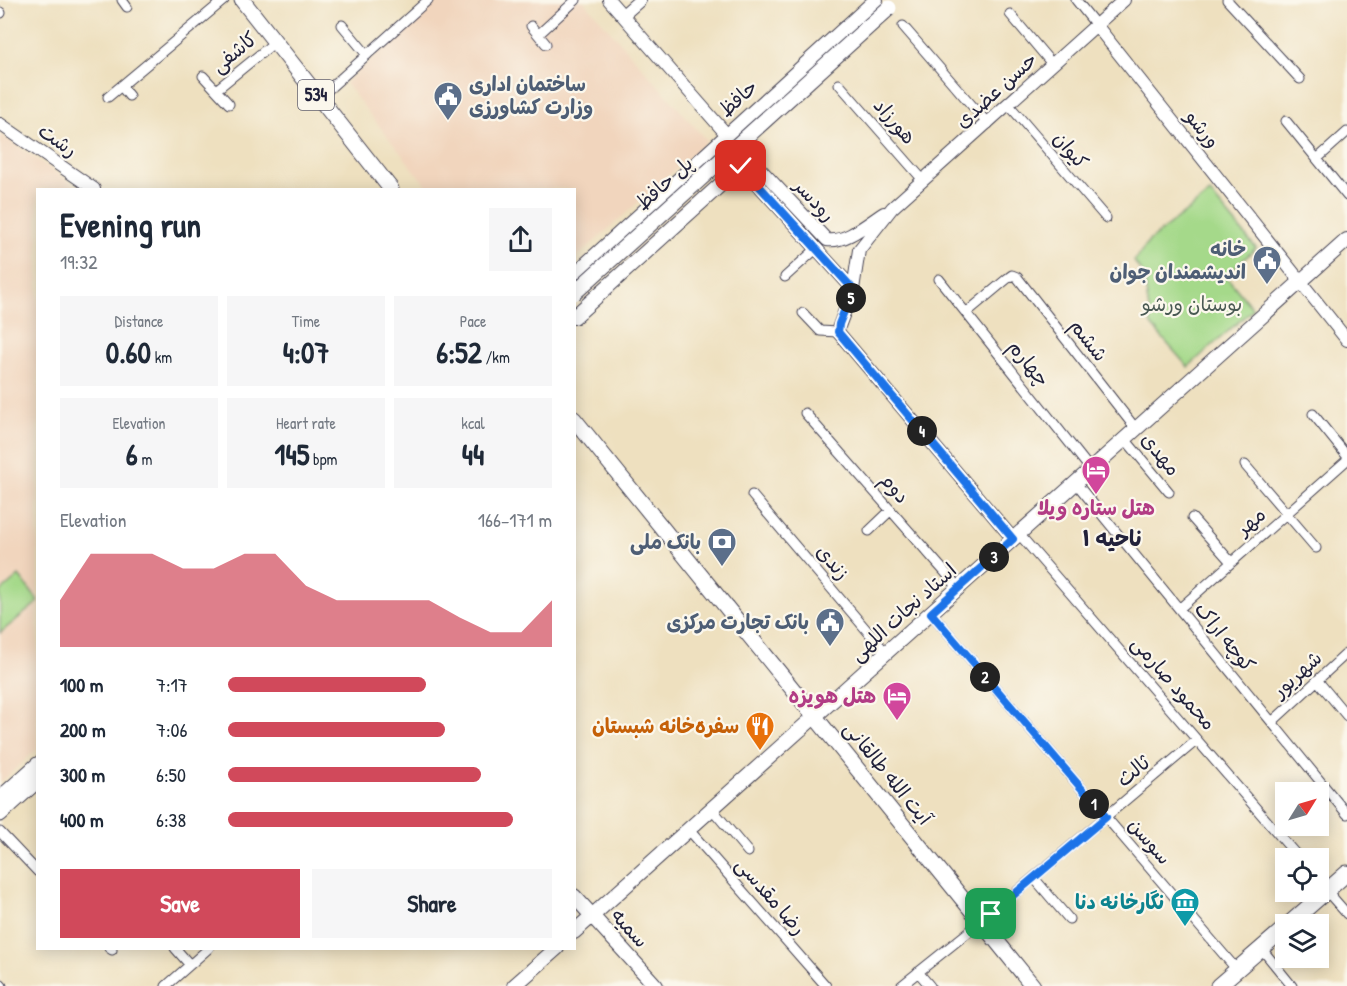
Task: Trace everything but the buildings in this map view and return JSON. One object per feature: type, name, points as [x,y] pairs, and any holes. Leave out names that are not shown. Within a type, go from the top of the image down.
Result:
[{"type":"main road","name":"534","points":[[242,0],[390,188]]},
{"type":"main road","name":"حافظ","points":[[579,272],[728,136],[888,3]]},
{"type":"main road","name":"پل حافظ","points":[[576,291],[888,3]]},
{"type":"main road","points":[[576,315],[745,162],[728,136]]},
{"type":"main road","points":[[620,234],[630,231],[640,235],[645,244],[644,254],[640,258]]},
{"type":"main road","name":"استاد نجات اللهی","points":[[576,930],[1347,240]]},
{"type":"main road","points":[[576,287],[578,292],[587,297],[603,292]]},
{"type":"main road","name":"آیت الله طالقانی","points":[[576,421],[1033,986]]},
{"type":"main road","points":[[0,798],[36,767]]},
{"type":"main road","points":[[0,814],[36,782]]},
{"type":"main road","points":[[1329,883],[1347,873]]},
{"type":"main road","name":"سمیه","points":[[576,898],[656,986]]},
{"type":"main road","points":[[1297,914],[1308,902]]},
{"type":"main road","points":[[1218,986],[1275,936]]},
{"type":"main road","points":[[514,986],[555,950]]},
{"type":"street","points":[[108,96],[224,0]]},
{"type":"street","points":[[319,98],[428,0]]},
{"type":"street","points":[[539,34],[576,0]]},
{"type":"street","points":[[609,0],[728,136]]},
{"type":"street","points":[[623,15],[640,0]]},
{"type":"street","name":"ورشو","points":[[1076,0],[1347,340]]},
{"type":"street","name":"حسن عضدی","points":[[892,208],[1124,0]]},
{"type":"street","points":[[1227,0],[1300,79]]},
{"type":"street","points":[[1010,14],[1053,64]]},
{"type":"street","points":[[342,25],[367,54]]},
{"type":"street","points":[[531,26],[546,44]]},
{"type":"street","points":[[903,26],[988,124]]},
{"type":"street","name":"کاشفی","points":[[216,90],[275,42]]},
{"type":"street","points":[[203,76],[229,104]]},
{"type":"street","name":"هورزاد","points":[[839,84],[923,180]]},
{"type":"street","points":[[122,86],[129,96]]},
{"type":"street","name":"کیوان","points":[[1009,105],[1106,218]]},
{"type":"street","points":[[1286,121],[1347,196]]},
{"type":"street","name":"رشت","points":[[0,124],[93,188]]},
{"type":"street","points":[[1317,159],[1347,132]]},
{"type":"street","name":"رودسر","points":[[745,162],[827,240],[833,241],[848,236],[892,208]]},
{"type":"street","name":"رودسر","points":[[745,162],[816,249],[853,289]]},
{"type":"street","points":[[803,313],[820,331],[838,332],[853,289],[859,250],[892,208]]},
{"type":"street","points":[[785,277],[816,249]]},
{"type":"street","name":"ششم","points":[[966,313],[1012,275],[1017,277],[1131,434]]},
{"type":"street","name":"چهارم","points":[[939,279],[1091,470]]},
{"type":"street","name":"محمود صارمی","points":[[838,332],[1290,848]]},
{"type":"street","name":"دوم","points":[[805,413],[959,588]]},
{"type":"street","points":[[1312,414],[1347,456]]},
{"type":"street","name":"مهدی","points":[[1131,434],[1169,492]]},
{"type":"street","name":"مهر","points":[[1179,609],[1347,460]]},
{"type":"street","points":[[1245,465],[1316,548]]},
{"type":"street","name":"کوچه اراک","points":[[1076,483],[1347,814]]},
{"type":"street","name":"زندی","points":[[752,495],[886,653]]},
{"type":"street","points":[[869,531],[891,510]]},
{"type":"street","points":[[1192,518],[1231,562]]},
{"type":"street","name":"سوسن","points":[[931,613],[1237,970]]},
{"type":"street","name":"شهریور","points":[[1272,722],[1347,653]]},
{"type":"street","points":[[1317,680],[1347,716]]},
{"type":"street","name":"ثالث","points":[[901,986],[1034,878],[1197,740]]},
{"type":"street","points":[[712,809],[748,852]]},
{"type":"street","name":"رضا مقدسی","points":[[689,830],[826,986]]},
{"type":"street","points":[[0,832],[36,870]]},
{"type":"street","points":[[1034,878],[1070,919]]},
{"type":"street","points":[[1329,893],[1347,914]]},
{"type":"street","points":[[1261,948],[1292,986]]},
{"type":"street","points":[[177,950],[190,965]]},
{"type":"street","points":[[166,986],[207,950]]},
{"type":"street","points":[[918,972],[930,986]]},
{"type":"shaded area","points":[[438,0],[583,0],[707,141],[576,258],[576,188],[428,188],[345,83]]},
{"type":"shaded area","points":[[0,134],[79,188],[36,188],[36,750],[0,783]]},
{"type":"green space","name":"بوستان ورشو","points":[[1210,193],[1256,248],[1226,276],[1253,309],[1188,367],[1151,325],[1144,276],[1134,261],[1150,240]]},
{"type":"green space","points":[[19,576],[36,598],[36,604],[0,633],[0,592]]},
{"type":"place","name":"ساختمان اداری وزارت کشاورزی","points":[[448,122]]},
{"type":"place","name":"خانه اندیشمندان جوان","points":[[1267,286]]},
{"type":"place","name":"هتل ستاره ویلا","points":[[1096,496]]},
{"type":"place","name":"بانک ملی","points":[[722,568]]},
{"type":"place","name":"بانک تجارت مرکزی","points":[[830,648]]},
{"type":"place","name":"هتل هویزه","points":[[897,722]]},
{"type":"place","name":"سفره‌خانه شبستان","points":[[760,752]]},
{"type":"place","name":"نگارخانه دنا","points":[[1185,928]]},
{"type":"district","name":"ناحیه ۱","points":[[1112,538]]},
{"type":"route","points":[[741,166],[853,289],[838,332],[1013,539],[931,613],[1106,817],[991,914]]}]
